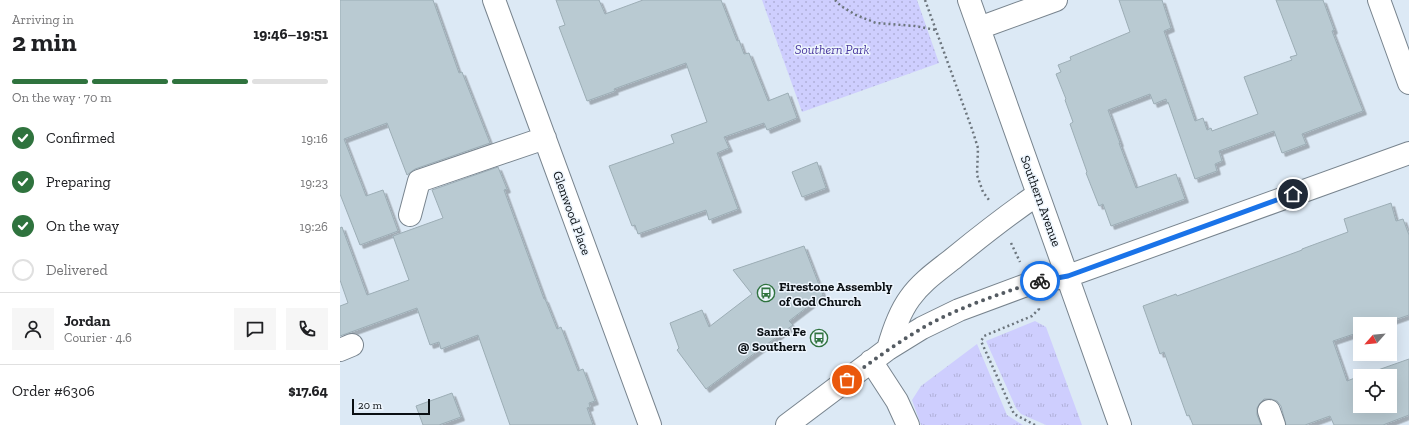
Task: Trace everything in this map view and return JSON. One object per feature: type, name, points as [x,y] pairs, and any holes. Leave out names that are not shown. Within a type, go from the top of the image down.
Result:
[{"type":"street","name":"Glenwood Place","points":[[494,0],[650,425]]},
{"type":"street","name":"Southern Avenue","points":[[969,0],[1120,425]]},
{"type":"street","points":[[979,28],[1056,0]]},
{"type":"street","points":[[1379,0],[1409,83]]},
{"type":"street","points":[[410,216],[419,181],[545,138]]},
{"type":"street","points":[[787,425],[880,355],[922,328],[959,310],[1029,284],[1068,276],[1409,153]]},
{"type":"street","points":[[908,425],[897,401],[880,355],[901,313],[909,299],[921,284],[1001,220],[1038,194]]},
{"type":"path","points":[[835,0],[841,6],[856,15],[876,23],[915,26],[936,30]]},
{"type":"path","points":[[925,0],[972,129],[978,148],[977,175],[983,192],[990,201]]},
{"type":"path","points":[[1010,239],[1019,260]]},
{"type":"path","points":[[1035,425],[1014,414],[981,341],[984,336],[1032,316],[1039,309]]},
{"type":"green space","name":"Southern Park","points":[[762,0],[917,0],[939,63],[802,112]]},
{"type":"green space","points":[[1035,321],[1046,327],[1082,425],[1046,425],[1021,414],[1016,408],[986,341]]},
{"type":"green space","points":[[977,344],[1007,415],[1023,425],[921,425],[912,400],[921,386]]},
{"type":"building","points":[[340,0],[433,0],[459,73],[462,72],[490,143],[415,169],[407,175],[387,123],[344,139],[366,196],[383,190],[398,231],[360,245],[340,194]]},
{"type":"building","points":[[556,0],[599,0],[605,14],[643,0],[721,0],[737,41],[739,40],[744,54],[749,53],[768,101],[788,93],[797,118],[767,130],[764,123],[724,137],[729,148],[717,153],[738,209],[709,220],[706,210],[638,234],[635,225],[632,226],[609,166],[674,143],[671,135],[707,122],[686,63],[614,89],[615,91],[587,101],[559,27],[565,25]]},
{"type":"building","points":[[1119,0],[1162,0],[1171,28],[1164,31],[1195,121],[1203,118],[1207,130],[1211,128],[1212,131],[1258,114],[1244,77],[1292,60],[1290,57],[1297,55],[1276,0],[1323,0],[1334,30],[1332,31],[1363,111],[1302,134],[1306,144],[1282,153],[1274,131],[1219,151],[1222,161],[1215,164],[1217,171],[1195,179],[1166,99],[1154,104],[1150,94],[1108,110],[1136,188],[1176,174],[1185,199],[1111,226],[1103,204],[1099,206],[1086,173],[1087,172],[1070,124],[1073,122],[1056,74],[1061,72],[1058,65],[1071,60],[1070,57],[1130,32]]},
{"type":"building","points":[[817,162],[826,188],[802,197],[792,172]]},
{"type":"building","points":[[498,167],[507,189],[504,190],[544,299],[557,329],[561,327],[578,371],[583,369],[595,401],[589,403],[590,407],[587,408],[593,425],[510,425],[478,335],[441,349],[439,342],[430,345],[417,308],[340,336],[340,306],[348,303],[340,280],[340,228],[342,227],[367,295],[409,280],[393,236],[443,218],[432,190]]},
{"type":"building","points":[[1391,203],[1396,221],[1403,219],[1409,235],[1409,315],[1397,319],[1397,317],[1353,317],[1353,334],[1333,341],[1347,381],[1353,379],[1353,413],[1397,413],[1397,369],[1381,369],[1409,359],[1409,415],[1383,425],[1334,425],[1330,416],[1305,425],[1286,425],[1281,406],[1277,401],[1264,399],[1257,408],[1257,415],[1261,425],[1193,425],[1189,415],[1187,416],[1164,352],[1160,354],[1143,306],[1176,294],[1177,296],[1348,232],[1344,219]]},
{"type":"building","points":[[804,246],[823,295],[789,321],[793,325],[706,389],[677,350],[679,348],[670,323],[702,310],[709,327],[752,294],[733,270]]},
{"type":"building","points":[[452,393],[461,417],[439,425],[423,425],[416,406]]},
{"type":"way so far","points":[[847,380],[888,349],[922,328],[959,310],[1040,281]]},
{"type":"place","name":"Firestone Assembly of God Church","points":[[766,293]]},
{"type":"place","name":"Santa Fe @ Southern","points":[[819,338]]},
{"type":"route","points":[[1040,281],[1068,276],[1293,194]]}]
